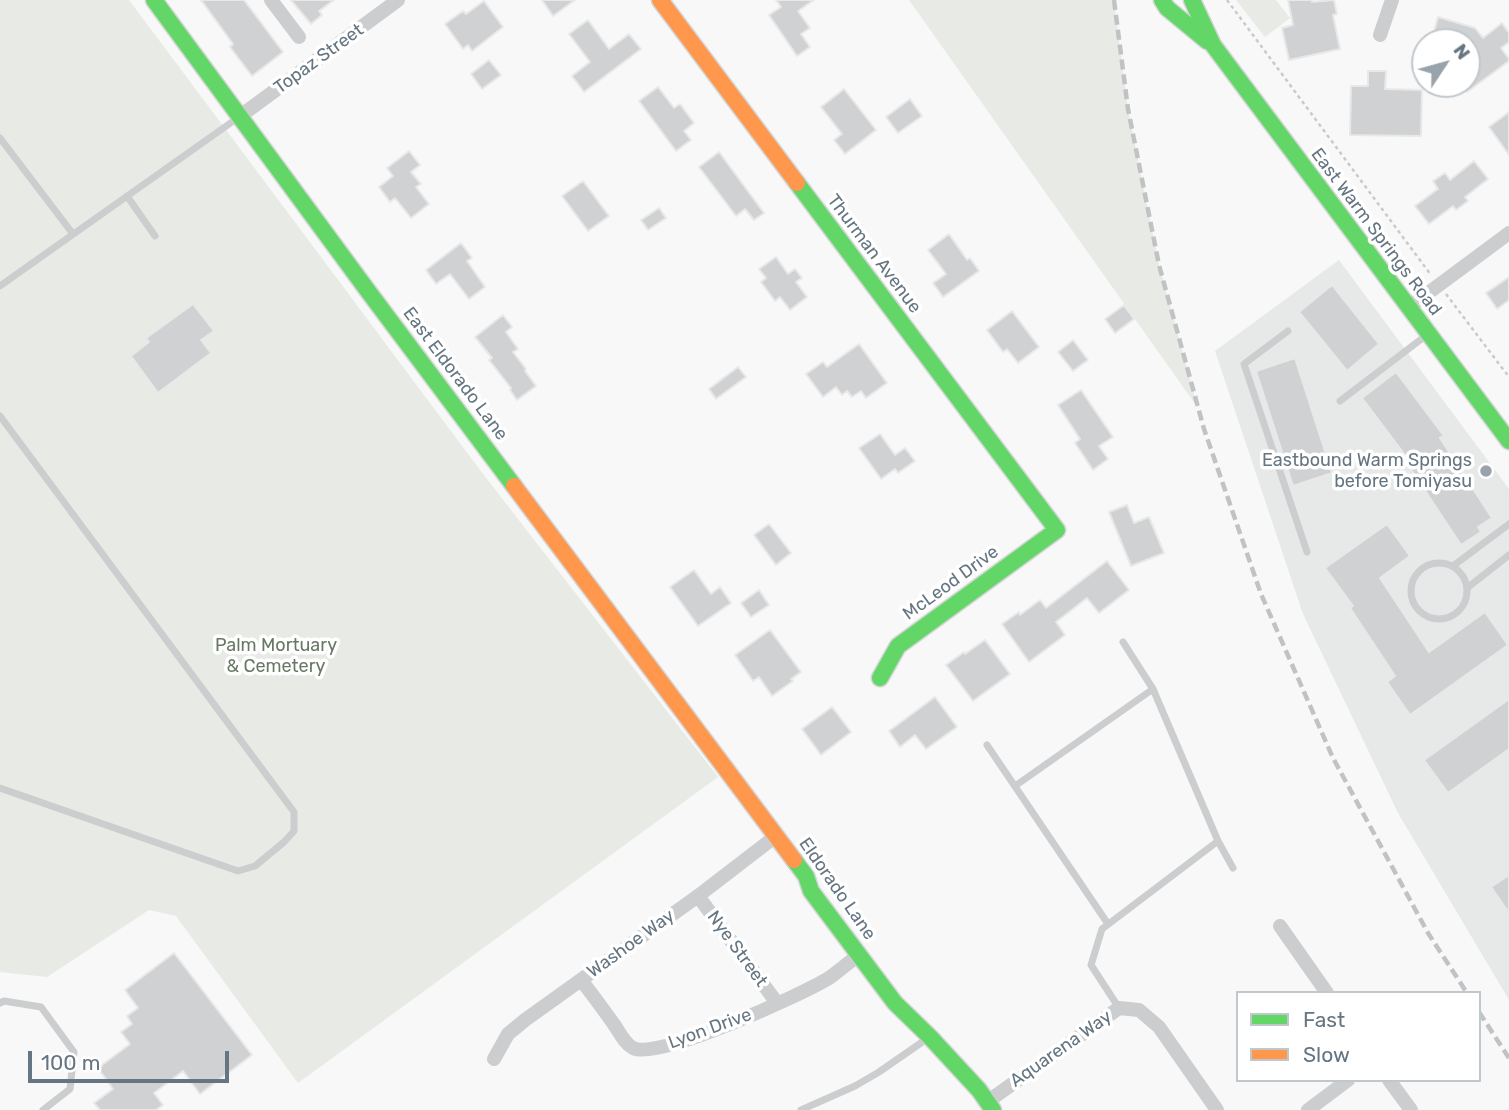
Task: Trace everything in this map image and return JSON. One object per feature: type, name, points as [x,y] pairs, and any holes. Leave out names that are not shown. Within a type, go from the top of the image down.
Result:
[{"type":"street","name":"East Eldorado Lane","points":[[154,0],[727,771]]},
{"type":"street","points":[[271,0],[299,37]]},
{"type":"street","name":"Topaz Street","points":[[239,117],[398,0]]},
{"type":"street","name":"Thurman Avenue","points":[[660,0],[1057,530]]},
{"type":"street","name":"East Warm Springs Road","points":[[1162,0],[1167,8],[1213,46]]},
{"type":"street","name":"East Warm Springs Road","points":[[1192,0],[1213,46],[1509,441]]},
{"type":"street","points":[[1380,35],[1392,0]]},
{"type":"street","points":[[1408,308],[1509,233]]},
{"type":"street","name":"McLeod Drive","points":[[880,678],[898,646],[1057,530]]},
{"type":"street","name":"Eldorado Lane","points":[[727,771],[806,876],[811,891],[895,1003],[924,1032]]},
{"type":"street","name":"Washoe Way","points":[[494,1059],[508,1034],[776,836]]},
{"type":"street","name":"Nye Street","points":[[698,896],[777,1003]]},
{"type":"street","points":[[1280,926],[1326,991]]},
{"type":"street","name":"Lyon Drive","points":[[581,980],[621,1037],[634,1049],[646,1050],[722,1028],[828,978],[859,955]]},
{"type":"street","name":"Aquarena Way","points":[[990,1106],[1119,1008],[1139,1010],[1158,1027],[1217,1110]]},
{"type":"street","points":[[924,1032],[979,1090],[990,1106]]},
{"type":"street","points":[[1308,1110],[1345,1082]]},
{"type":"street","points":[[1390,1082],[1410,1110]]},
{"type":"lane","points":[[0,286],[239,117]]},
{"type":"lane","points":[[0,138],[73,234]]},
{"type":"lane","points":[[127,196],[155,236]]},
{"type":"lane","points":[[1288,331],[1244,364],[1307,552]]},
{"type":"lane","points":[[1340,401],[1429,334]]},
{"type":"lane","points":[[0,416],[294,812],[294,831],[277,849],[254,866],[238,870],[0,788]]},
{"type":"lane","points":[[1453,566],[1509,523]]},
{"type":"lane","points":[[1467,588],[1509,555]]},
{"type":"lane","points":[[1436,562],[1453,566],[1460,572],[1467,588],[1466,599],[1454,615],[1435,619],[1426,616],[1412,602],[1410,593],[1414,576],[1420,569],[1436,562]]},
{"type":"lane","points":[[1123,642],[1153,688],[1218,841],[1233,868]]},
{"type":"lane","points":[[1015,786],[1153,688]]},
{"type":"lane","points":[[987,745],[1108,924]]},
{"type":"lane","points":[[1119,1008],[1091,965],[1102,929],[1218,841]]},
{"type":"lane","points":[[0,1003],[4,1001],[41,1007],[74,1052],[70,1089],[43,1110]]},
{"type":"lane","points":[[801,1110],[879,1072],[924,1032]]},
{"type":"path","points":[[1227,0],[1509,377]]},
{"type":"shaded area","points":[[1339,260],[1509,489],[1509,1000],[1398,813],[1303,614],[1215,351]]},
{"type":"green space","name":"Palm Mortuary & Cemetery","points":[[0,0],[129,0],[480,470],[718,777],[298,1083],[176,916],[149,910],[47,977],[0,972]]},
{"type":"green space","points":[[909,0],[1114,0],[1128,109],[1159,265],[1198,408]]},
{"type":"green space","points":[[1236,0],[1276,0],[1290,18],[1265,37]]},
{"type":"building","points":[[201,0],[244,0],[283,52],[252,76],[230,47],[233,44]]},
{"type":"building","points":[[291,0],[334,0],[319,11],[322,15],[311,24]]},
{"type":"building","points":[[542,0],[575,0],[553,16]]},
{"type":"building","points":[[776,0],[814,0],[798,11],[810,28],[801,34],[810,47],[797,56],[769,15],[781,7]]},
{"type":"building","points":[[1288,0],[1334,0],[1337,14],[1333,15],[1340,49],[1289,60],[1282,28],[1293,25]]},
{"type":"building","points":[[484,1],[503,27],[472,51],[468,45],[463,49],[445,24]]},
{"type":"building","points":[[1438,17],[1475,28],[1435,28]]},
{"type":"building","points":[[588,20],[609,49],[629,34],[641,49],[584,92],[572,76],[590,62],[569,34]]},
{"type":"building","points":[[1502,23],[1509,33],[1509,42],[1501,48],[1509,61],[1481,82],[1481,36],[1483,38]]},
{"type":"building","points":[[489,60],[501,75],[482,89],[471,74]]},
{"type":"building","points":[[1368,71],[1386,71],[1385,89],[1411,90],[1411,98],[1422,98],[1421,136],[1350,135],[1351,86],[1368,86]]},
{"type":"building","points":[[658,87],[674,108],[680,104],[694,123],[684,131],[691,140],[676,151],[639,101]]},
{"type":"building","points":[[844,89],[876,130],[845,154],[834,140],[842,134],[821,107]]},
{"type":"building","points":[[910,99],[922,116],[898,133],[886,117]]},
{"type":"building","points":[[1509,112],[1509,155],[1489,127]]},
{"type":"building","points":[[409,151],[420,165],[411,172],[421,184],[416,187],[429,204],[411,218],[395,198],[390,202],[379,187],[393,176],[387,168]]},
{"type":"building","points":[[719,152],[764,213],[754,220],[745,209],[736,216],[699,167]]},
{"type":"building","points":[[1474,161],[1488,179],[1465,197],[1468,201],[1456,210],[1453,206],[1429,224],[1415,206],[1438,189],[1433,181],[1445,173],[1450,180]]},
{"type":"building","points":[[583,181],[609,216],[588,231],[562,196]]},
{"type":"building","points":[[659,208],[666,218],[648,230],[641,220]]},
{"type":"building","points":[[949,234],[967,260],[970,258],[979,271],[943,297],[933,283],[946,274],[928,250]]},
{"type":"building","points":[[461,243],[472,258],[467,261],[485,287],[469,299],[450,274],[436,284],[426,270]]},
{"type":"building","points":[[776,257],[788,274],[795,269],[802,278],[796,282],[807,297],[790,310],[780,297],[775,301],[761,282],[766,278],[759,269]]},
{"type":"building","points":[[1509,277],[1509,300],[1497,309],[1486,293]]},
{"type":"building","points":[[1332,285],[1379,344],[1347,371],[1299,312]]},
{"type":"building","points":[[193,304],[214,331],[201,340],[211,353],[158,393],[131,356],[149,342],[146,338]]},
{"type":"building","points":[[1124,305],[1134,319],[1115,333],[1105,319]]},
{"type":"building","points":[[1012,311],[1039,347],[1018,363],[1007,349],[1003,352],[987,330]]},
{"type":"building","points":[[503,315],[512,327],[506,332],[518,349],[513,352],[536,386],[517,400],[489,360],[492,358],[475,337]]},
{"type":"building","points":[[1073,340],[1088,360],[1073,371],[1058,352]]},
{"type":"building","points":[[859,344],[887,383],[866,398],[861,391],[852,397],[847,391],[842,395],[836,387],[823,397],[806,374],[823,362],[827,367]]},
{"type":"building","points":[[1295,358],[1332,473],[1293,486],[1256,371]]},
{"type":"building","points":[[738,367],[746,377],[716,399],[709,389]]},
{"type":"building","points":[[1396,372],[1444,436],[1440,438],[1492,518],[1478,527],[1481,532],[1461,545],[1408,465],[1411,463],[1362,398]]},
{"type":"building","points":[[1081,390],[1113,437],[1099,446],[1108,459],[1093,470],[1075,443],[1080,439],[1058,405]]},
{"type":"building","points":[[880,434],[895,455],[905,448],[915,461],[898,473],[895,469],[881,479],[859,448]]},
{"type":"building","points":[[1127,505],[1134,523],[1149,517],[1164,553],[1131,566],[1109,512]]},
{"type":"building","points":[[769,524],[791,553],[776,565],[754,535]]},
{"type":"building","points":[[1387,524],[1410,556],[1380,578],[1429,652],[1485,612],[1508,645],[1410,715],[1387,682],[1395,676],[1350,608],[1353,606],[1325,568]]},
{"type":"building","points":[[1107,561],[1129,590],[1099,613],[1087,598],[1056,622],[1065,635],[1029,662],[1002,624],[1040,600],[1046,608]]},
{"type":"building","points":[[694,570],[711,594],[720,587],[731,603],[698,626],[670,587]]},
{"type":"building","points":[[759,590],[769,605],[751,617],[741,603]]},
{"type":"building","points":[[770,630],[801,672],[772,696],[759,677],[753,681],[735,655]]},
{"type":"building","points":[[985,640],[1010,674],[973,701],[946,665]]},
{"type":"building","points":[[935,697],[957,727],[926,749],[915,735],[900,747],[889,731]]},
{"type":"building","points":[[1509,699],[1509,749],[1448,793],[1424,760]]},
{"type":"building","points":[[832,707],[851,732],[821,755],[802,729]]},
{"type":"building","points":[[1509,875],[1509,913],[1491,887]]},
{"type":"building","points":[[174,953],[252,1055],[200,1094],[183,1071],[154,1093],[163,1105],[156,1110],[100,1110],[94,1103],[113,1089],[98,1068],[130,1044],[121,1032],[132,1024],[127,1016],[138,1008],[125,990]]},
{"type":"railway","points":[[1114,0],[1128,109],[1159,265],[1204,429],[1261,594],[1333,758],[1428,933],[1466,991]]},
{"type":"railway","points":[[1481,1015],[1509,1058]]},
{"type":"traffic: fast","points":[[154,0],[514,486]]},
{"type":"traffic: fast","points":[[1162,0],[1167,8],[1207,41]]},
{"type":"traffic: fast","points":[[1192,0],[1213,45],[1509,441]]},
{"type":"traffic: fast","points":[[797,183],[1057,530],[898,646],[880,678]]},
{"type":"traffic: fast","points":[[794,860],[806,876],[811,891],[895,1003],[979,1090],[993,1110]]},
{"type":"traffic: slow","points":[[660,0],[797,183]]},
{"type":"traffic: slow","points":[[514,486],[794,860]]},
{"type":"place","name":"Eastbound Warm Springs before Tomiyasu","points":[[1486,471]]}]
